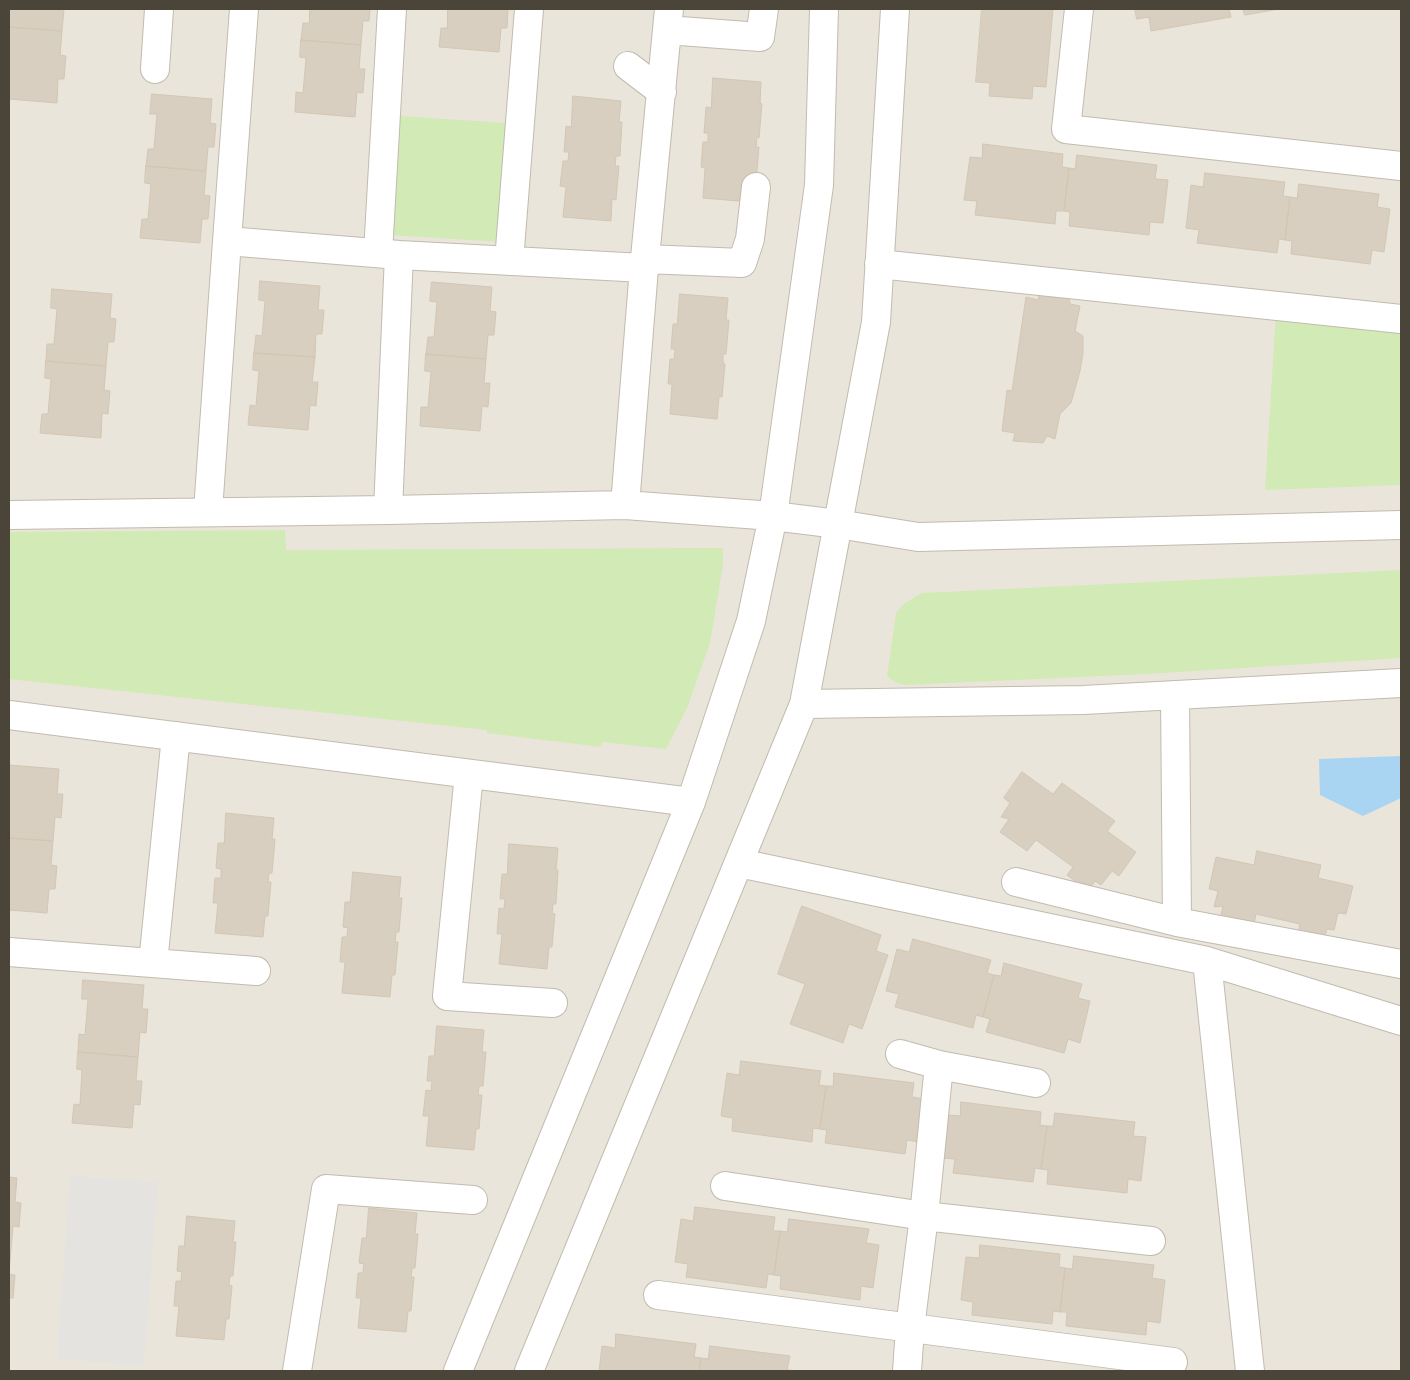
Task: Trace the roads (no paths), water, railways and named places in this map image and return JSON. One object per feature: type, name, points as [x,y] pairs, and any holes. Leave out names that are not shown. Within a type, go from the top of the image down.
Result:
[{"type":"street","points":[[155,69],[159,9]]},
{"type":"street","points":[[208,512],[244,9]]},
{"type":"street","points":[[388,510],[388,254],[392,9]]},
{"type":"street","points":[[509,261],[529,9]]},
{"type":"street","points":[[625,504],[668,19],[760,37],[764,9]]},
{"type":"street","points":[[458,1371],[691,802],[751,621],[773,516],[819,185],[824,9]]},
{"type":"street","points":[[529,1371],[804,704],[876,322],[895,9]]},
{"type":"street","points":[[1079,9],[1066,128],[1401,166]]},
{"type":"street","points":[[628,66],[662,92]]},
{"type":"street","points":[[227,241],[388,254],[509,261],[645,264],[742,263],[750,239],[756,187]]},
{"type":"street","points":[[879,264],[1401,319]]},
{"type":"street","points":[[9,515],[388,510],[625,504],[773,516],[918,537],[1401,525]]},
{"type":"street","points":[[804,704],[1083,700],[1401,683]]},
{"type":"street","points":[[1175,695],[1178,922]]},
{"type":"street","points":[[9,715],[691,802]]},
{"type":"street","points":[[153,963],[176,736]]},
{"type":"street","points":[[469,774],[447,996],[553,1003]]},
{"type":"street","points":[[739,863],[1207,960],[1401,1021]]},
{"type":"street","points":[[1016,882],[1178,922],[1401,964]]},
{"type":"street","points":[[9,952],[256,971]]},
{"type":"street","points":[[1207,960],[1250,1371]]},
{"type":"street","points":[[900,1054],[939,1065],[1036,1082]]},
{"type":"street","points":[[907,1371],[939,1065]]},
{"type":"street","points":[[725,1186],[924,1216],[1151,1241]]},
{"type":"street","points":[[297,1371],[326,1189],[473,1200]]},
{"type":"street","points":[[658,1295],[1173,1362]]},
{"type":"water","points":[[1401,756],[1401,798],[1363,816],[1320,795],[1319,759]]}]
